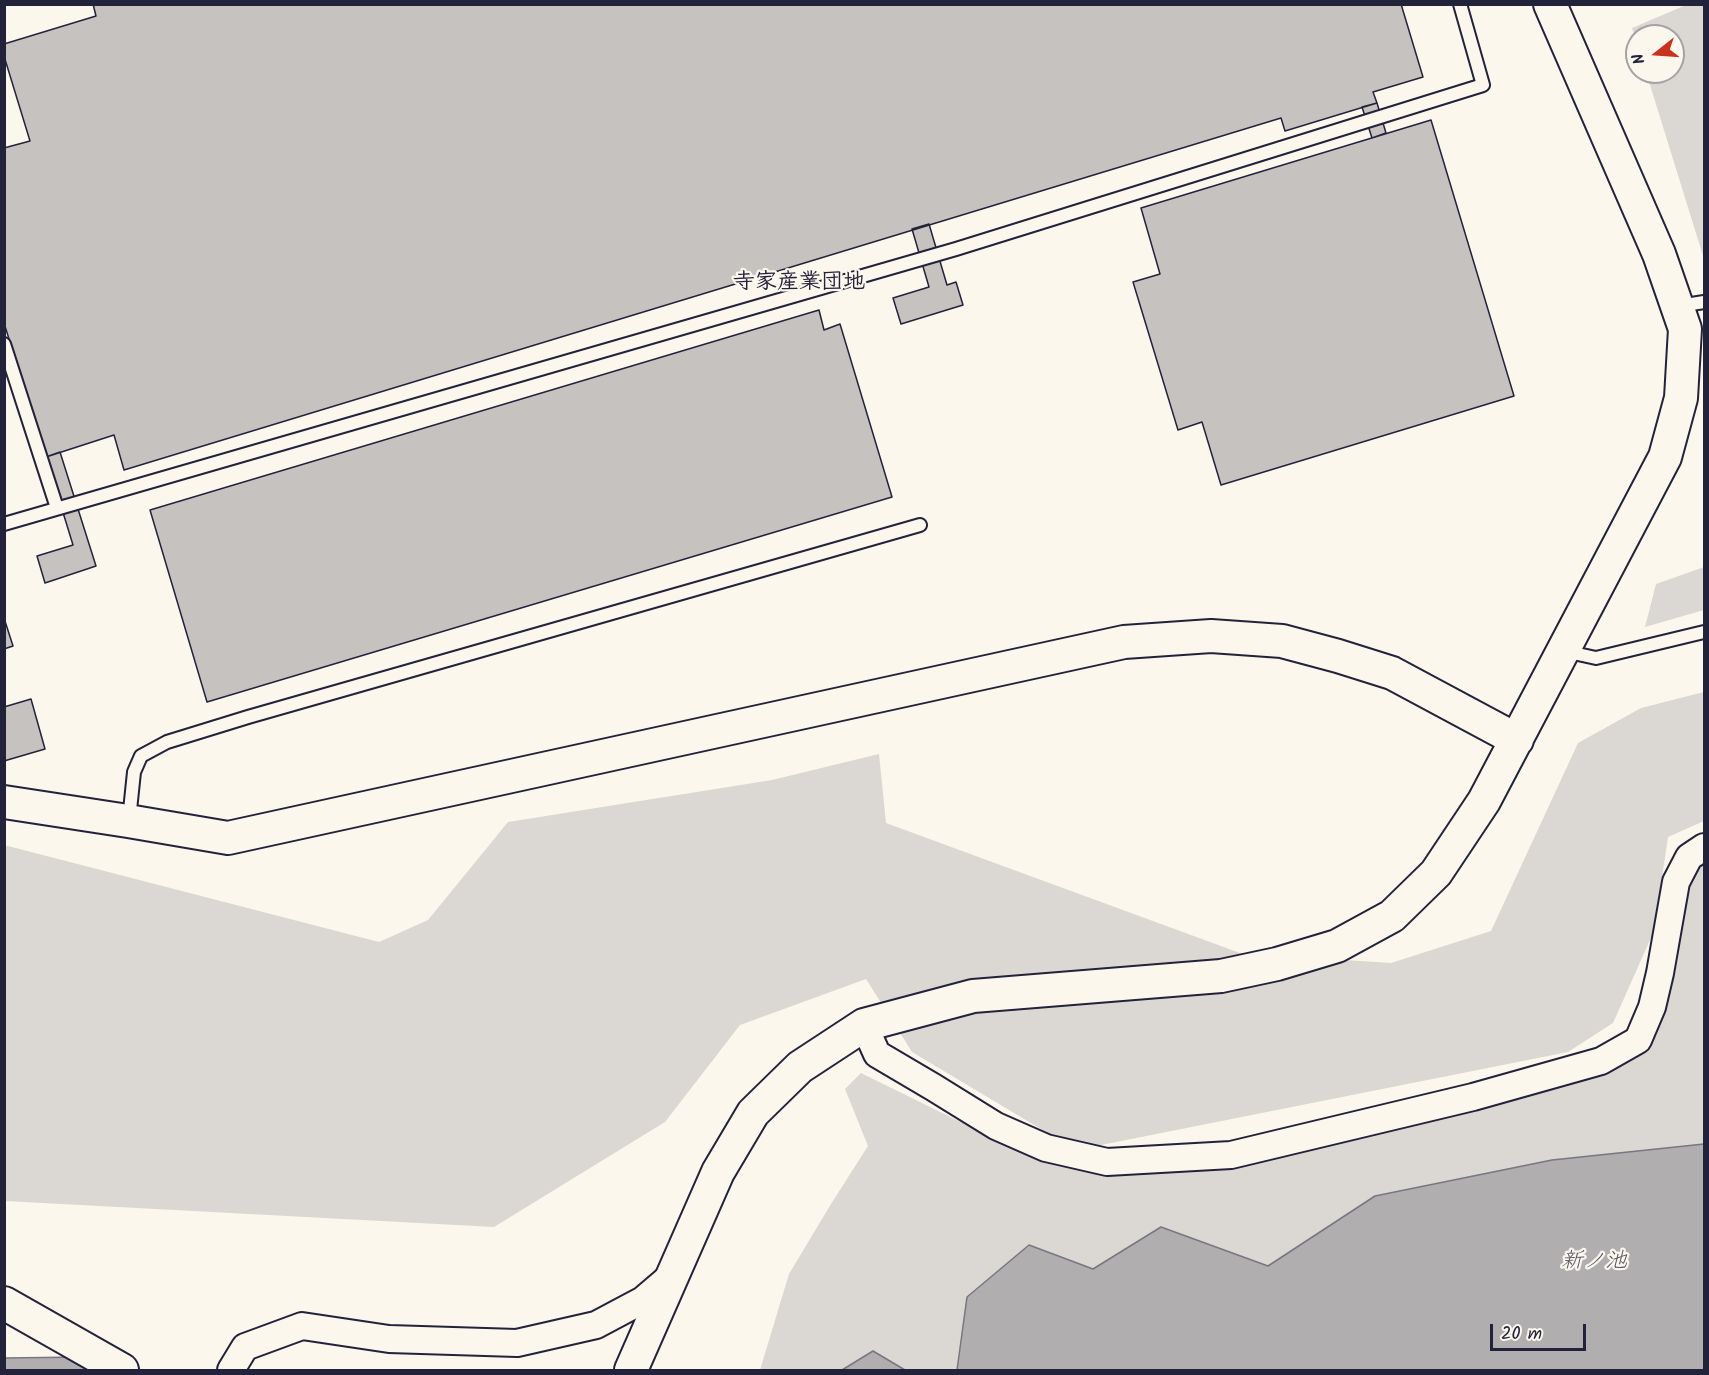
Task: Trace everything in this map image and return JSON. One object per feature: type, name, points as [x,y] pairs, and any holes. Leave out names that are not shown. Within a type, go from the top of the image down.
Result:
[{"type":"street","points":[[630,1371],[718,1172],[753,1113],[800,1067],[864,1025],[974,996],[1221,976],[1277,964],[1337,946],[1392,916],[1436,873],[1484,801],[1665,457],[1681,398],[1685,329],[1691,304],[1659,254],[1550,4]]},
{"type":"street","points":[[4,802],[228,838],[1124,642],[1211,636],[1282,641],[1392,673],[1516,740]]},
{"type":"street","points":[[864,1025],[877,1054],[996,1126],[1046,1148],[1107,1162],[1231,1155],[1494,1091],[1601,1061],[1638,1040],[1652,1007],[1676,882],[1689,857],[1704,847]]},
{"type":"street","points":[[231,1371],[246,1347],[302,1326],[389,1338],[517,1343],[596,1325],[643,1300],[673,1275]]},
{"type":"street","points":[[4,1303],[122,1371]]},
{"type":"lane","points":[[4,524],[956,249],[1483,85],[1460,4]]},
{"type":"lane","points":[[4,344],[57,508]]},
{"type":"lane","points":[[128,821],[134,772],[141,756],[167,742],[920,525]]},
{"type":"lane","points":[[1563,651],[1596,658],[1704,633]]},
{"type":"shaded area","points":[[1686,5],[1704,5],[1704,259],[1650,84],[1685,84],[1685,24],[1641,24]]},
{"type":"shaded area","points":[[1704,567],[1704,610],[1645,627],[1656,584]]},
{"type":"shaded area","points":[[1704,692],[1704,821],[1668,837],[1654,931],[1613,1023],[1568,1052],[1076,1150],[912,1052],[866,979],[740,1025],[665,1122],[494,1227],[5,1201],[4,845],[379,942],[428,920],[508,822],[772,780],[879,754],[886,823],[1240,953],[1391,963],[1491,931],[1578,743],[1641,708]]},
{"type":"shaded area","points":[[1704,862],[1704,1144],[1552,1160],[1375,1196],[1268,1266],[1161,1228],[1093,1269],[1029,1245],[967,1297],[957,1370],[905,1370],[873,1351],[842,1370],[760,1370],[789,1274],[868,1146],[845,1089],[861,1073],[991,1137],[1042,1159],[1106,1175],[1233,1168],[1606,1072],[1647,1049],[1663,1011],[1687,886]]},
{"type":"water","name":"新ノ池","points":[[1704,1144],[1704,1370],[957,1370],[967,1297],[1029,1245],[1093,1269],[1161,1227],[1268,1266],[1375,1196],[1552,1160]]},
{"type":"water","points":[[873,1351],[905,1370],[842,1370]]},
{"type":"water","points":[[83,1357],[100,1370],[5,1370],[4,1358]]},
{"type":"building","points":[[93,4],[1401,4],[1423,77],[1373,92],[1377,103],[1285,131],[1281,118],[124,470],[114,435],[46,457],[4,323],[4,148],[30,141],[4,56],[4,44],[96,16]]},
{"type":"building","points":[[1377,103],[1386,133],[1372,138],[1362,107]]},
{"type":"building","points":[[1431,120],[1514,396],[1221,485],[1202,422],[1178,430],[1133,282],[1160,274],[1141,208]]},
{"type":"building","points":[[929,224],[947,285],[956,282],[963,305],[901,324],[893,298],[929,287],[912,229]]},
{"type":"building","points":[[819,310],[824,330],[840,324],[892,497],[207,702],[150,510]]},
{"type":"building","points":[[60,452],[96,566],[45,583],[37,556],[73,545],[46,457]]},
{"type":"building","points":[[4,618],[13,646],[4,649]]},
{"type":"building","points":[[31,699],[45,749],[4,761],[4,707]]},
{"type":"district","name":"寺家産業団地","points":[[799,284]]}]
